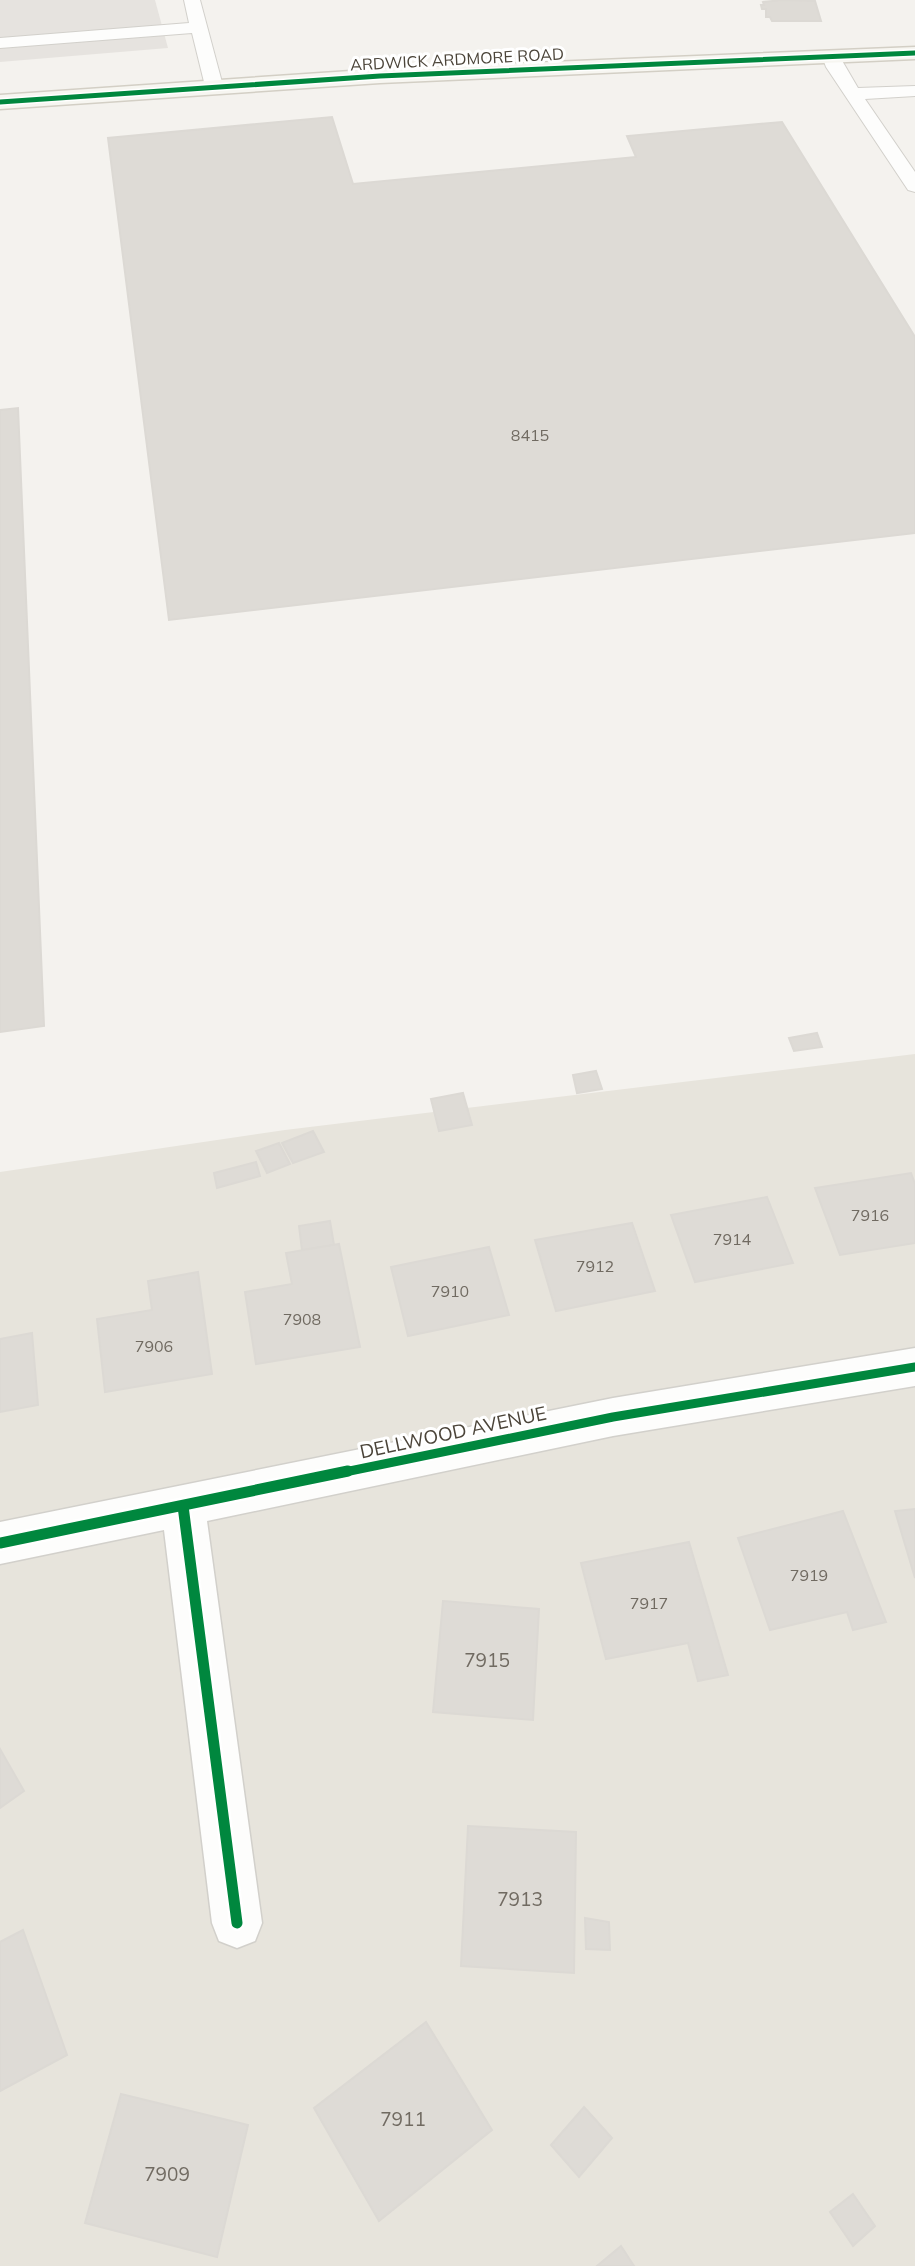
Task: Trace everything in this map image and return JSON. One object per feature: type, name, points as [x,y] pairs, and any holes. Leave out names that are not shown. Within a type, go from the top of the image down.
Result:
[{"type":"main road","name":"ARDWICK ARDMORE ROAD","points":[[0,102],[214,86],[915,53]]},
{"type":"street","name":"DELLWOOD AVENUE","points":[[0,1543],[613,1417],[915,1367]]},
{"type":"street","points":[[183,1506],[237,1923]]},
{"type":"lane","points":[[192,0],[214,86]]},
{"type":"lane","points":[[0,43],[200,27]]},
{"type":"lane","points":[[831,56],[853,94],[915,186]]},
{"type":"lane","points":[[853,94],[915,91]]},
{"type":"shaded area","points":[[0,0],[155,0],[168,48],[0,62]]},
{"type":"shaded area","points":[[915,1054],[915,2266],[0,2266],[0,1172],[285,1130]]},
{"type":"building","points":[[815,1],[821,21],[772,21],[770,17],[766,17],[766,9],[762,9],[761,5],[764,5],[763,2]]},
{"type":"building","points":[[332,117],[353,184],[636,157],[627,136],[782,122],[915,337],[915,533],[169,620],[108,138]]},
{"type":"building","points":[[18,408],[44,1026],[0,1032],[0,410]]},
{"type":"building","points":[[817,1033],[822,1047],[794,1051],[789,1038]]},
{"type":"building","points":[[596,1071],[602,1089],[577,1093],[573,1075]]},
{"type":"building","points":[[463,1093],[472,1125],[439,1131],[431,1099]]},
{"type":"building","points":[[313,1131],[324,1152],[293,1163],[282,1143]]},
{"type":"building","points":[[279,1143],[290,1164],[267,1173],[256,1151]]},
{"type":"building","points":[[256,1162],[260,1176],[217,1188],[214,1173]]},
{"type":"building","points":[[911,1173],[915,1184],[915,1243],[840,1255],[815,1188]]},
{"type":"building","points":[[767,1197],[793,1263],[695,1282],[671,1215]]},
{"type":"building","points":[[330,1221],[334,1245],[302,1250],[299,1226]]},
{"type":"building","points":[[632,1223],[655,1291],[556,1311],[535,1240]]},
{"type":"building","points":[[339,1244],[360,1347],[256,1364],[245,1292],[292,1284],[286,1253]]},
{"type":"building","points":[[489,1247],[509,1315],[408,1336],[391,1267]]},
{"type":"building","points":[[198,1272],[212,1374],[105,1392],[97,1319],[152,1310],[148,1281]]},
{"type":"building","points":[[32,1333],[38,1405],[0,1412],[0,1339]]},
{"type":"building","points":[[915,1509],[915,1578],[895,1511]]},
{"type":"building","points":[[843,1511],[886,1622],[853,1630],[847,1612],[770,1630],[738,1538]]},
{"type":"building","points":[[689,1542],[728,1675],[698,1681],[688,1643],[606,1659],[581,1563]]},
{"type":"building","points":[[443,1601],[539,1609],[533,1720],[433,1712]]},
{"type":"building","points":[[0,1749],[24,1791],[0,1808]]},
{"type":"building","points":[[468,1826],[576,1832],[574,1973],[461,1966]]},
{"type":"building","points":[[585,1918],[609,1922],[610,1950],[586,1949]]},
{"type":"building","points":[[23,1930],[67,2055],[0,2091],[0,1942]]},
{"type":"building","points":[[426,2022],[492,2130],[379,2221],[314,2108]]},
{"type":"building","points":[[121,2094],[248,2125],[217,2257],[85,2223]]},
{"type":"building","points":[[584,2107],[612,2138],[579,2177],[551,2145]]},
{"type":"building","points":[[853,2194],[875,2226],[853,2246],[830,2212]]},
{"type":"building","points":[[621,2246],[634,2266],[597,2266]]},
{"type":"cycle path","points":[[0,102],[380,76],[915,53]]},
{"type":"cycle path","points":[[0,1543],[613,1417],[915,1367]]},
{"type":"cycle path","points":[[183,1506],[237,1923]]}]
